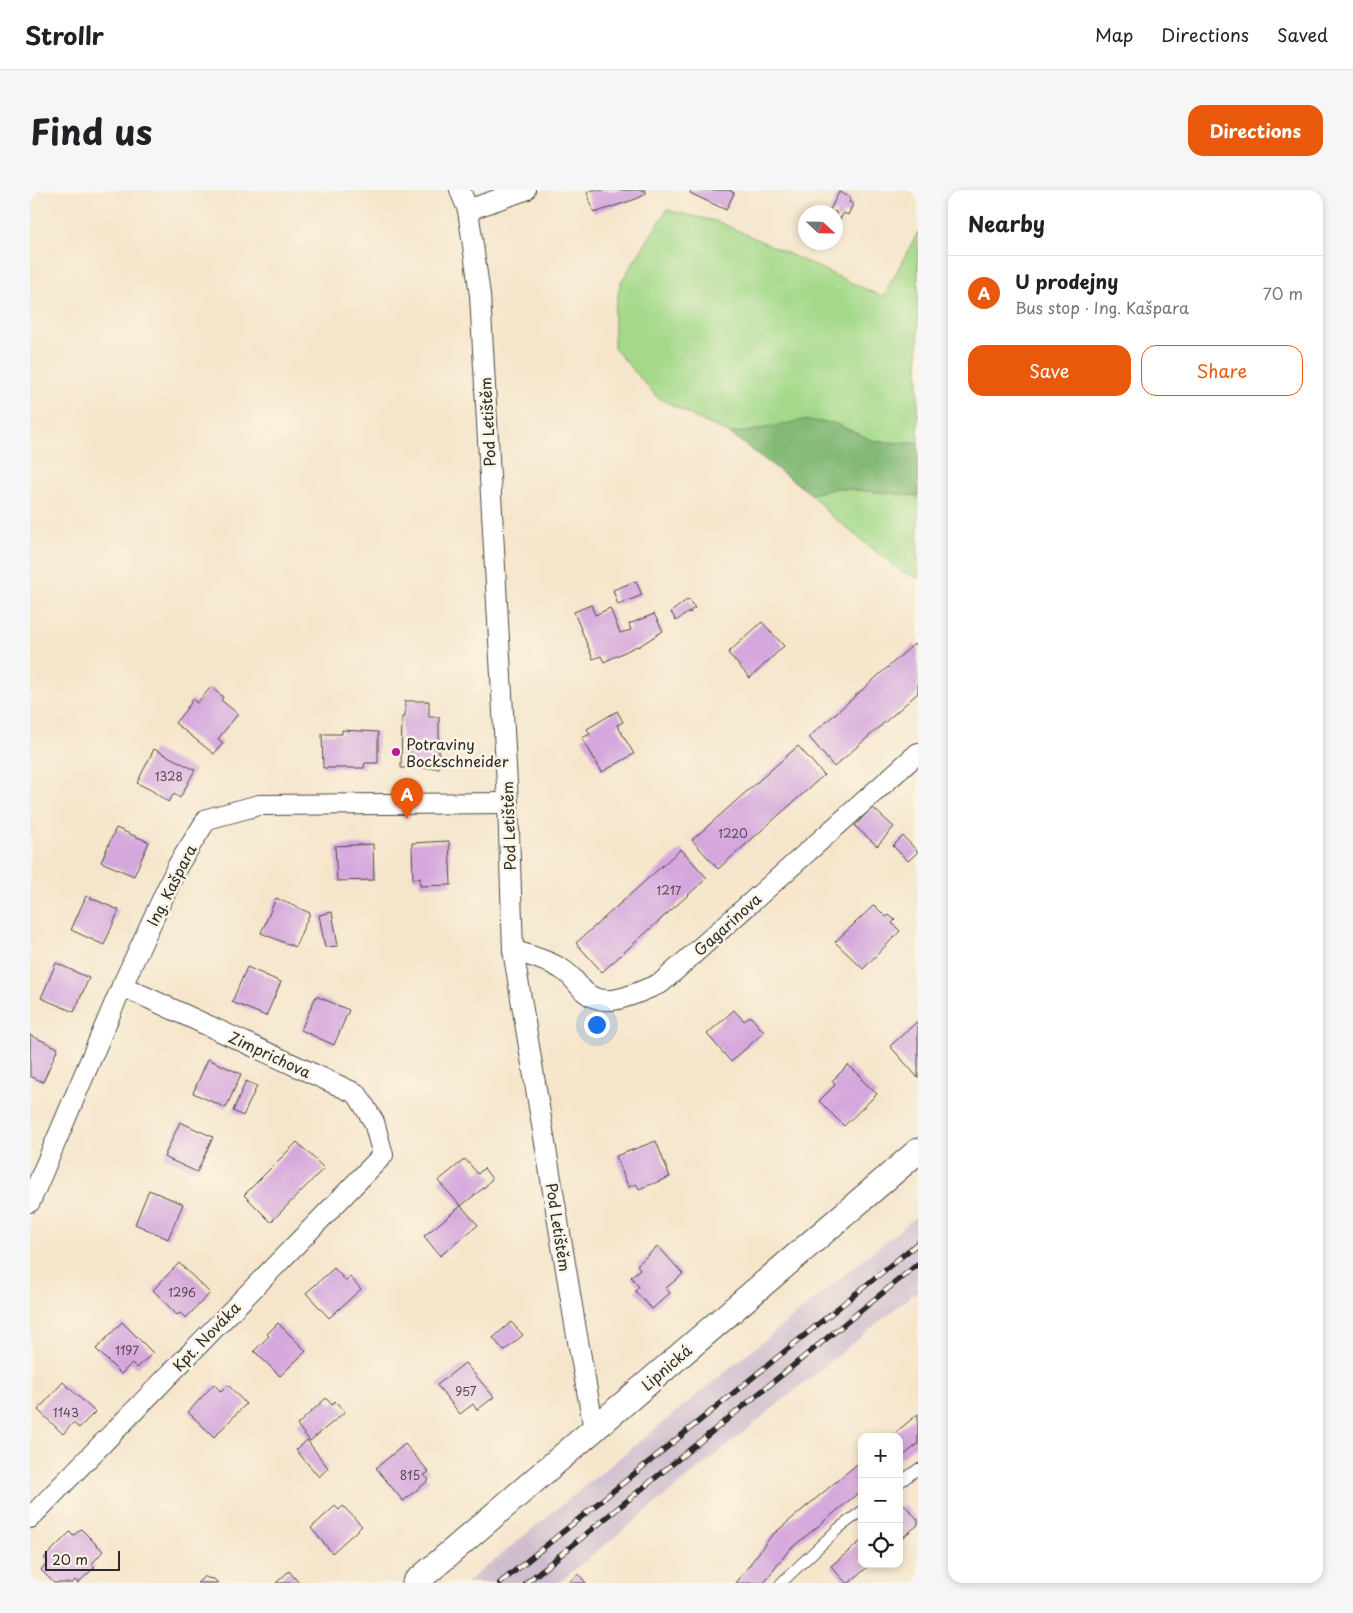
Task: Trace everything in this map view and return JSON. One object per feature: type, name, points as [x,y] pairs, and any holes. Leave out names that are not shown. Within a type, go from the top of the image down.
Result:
[{"type":"street","name":"Pod Letištěm","points":[[460,190],[468,210],[480,295],[508,803],[513,950],[594,1429]]},
{"type":"street","points":[[468,210],[525,190]]},
{"type":"street","name":"Gagarinova","points":[[513,950],[554,964],[565,970],[586,993],[603,1001],[618,999],[662,983],[918,753]]},
{"type":"street","name":"Ing. Kašpara","points":[[30,1202],[122,986],[178,865],[208,819],[259,805],[508,803]]},
{"type":"street","name":"Zimprichova","points":[[122,986],[357,1094],[374,1122],[383,1155]]},
{"type":"street","name":"Lipnická","points":[[415,1583],[918,1150]]},
{"type":"street","name":"Kpt. Nováka","points":[[33,1509],[383,1155]]},
{"type":"lane","points":[[903,1480],[918,1469]]},
{"type":"lane","points":[[781,1583],[839,1528],[858,1514]]},
{"type":"shaded area","points":[[918,1215],[918,1290],[740,1435],[558,1583],[466,1583]]},
{"type":"green space","points":[[667,210],[719,222],[883,297],[918,232],[918,443],[876,442],[834,423],[729,433],[696,418],[656,396],[614,348],[614,312],[621,282]]},
{"type":"green space","points":[[803,420],[834,423],[876,442],[918,443],[918,496],[837,488],[811,494],[729,433],[746,432]]},
{"type":"green space","points":[[837,488],[918,496],[918,578],[902,572],[829,514],[811,494]]},
{"type":"building","points":[[592,190],[645,190],[646,194],[594,213],[587,192]]},
{"type":"building","points":[[691,190],[729,190],[734,193],[726,210],[690,193]]},
{"type":"building","points":[[839,192],[851,198],[849,202],[853,204],[848,215],[844,213],[843,214],[843,205],[832,205]]},
{"type":"building","points":[[636,581],[642,595],[618,605],[613,590]]},
{"type":"building","points":[[688,599],[695,608],[690,611],[691,613],[689,612],[676,621],[671,612]]},
{"type":"building","points":[[591,605],[595,615],[610,608],[620,633],[631,630],[629,624],[654,614],[663,631],[638,647],[604,662],[601,656],[593,659],[574,612]]},
{"type":"building","points":[[762,622],[784,646],[750,678],[728,653]]},
{"type":"building","points":[[914,644],[918,649],[918,693],[834,767],[809,737]]},
{"type":"building","points":[[211,687],[223,697],[221,700],[238,714],[218,739],[223,743],[214,754],[175,723],[192,699],[197,703]]},
{"type":"building","points":[[405,701],[429,701],[429,717],[439,717],[439,768],[401,768],[402,717],[405,717]]},
{"type":"building","points":[[617,711],[623,722],[617,725],[634,754],[602,772],[582,738],[590,734],[587,729]]},
{"type":"building","points":[[342,730],[378,732],[378,763],[365,763],[364,768],[323,768],[322,734],[342,734]]},
{"type":"building","points":[[798,746],[824,775],[718,869],[692,840]]},
{"type":"building","points":[[154,749],[195,770],[180,798],[174,794],[168,802],[137,783]]},
{"type":"building","points":[[872,807],[894,827],[877,846],[855,826]]},
{"type":"building","points":[[116,828],[149,842],[134,876],[101,862]]},
{"type":"building","points":[[903,836],[918,852],[908,861],[893,846]]},
{"type":"building","points":[[449,841],[451,885],[420,886],[420,878],[413,879],[412,843]]},
{"type":"building","points":[[373,844],[374,880],[337,881],[335,846]]},
{"type":"building","points":[[681,849],[707,878],[602,972],[576,943]]},
{"type":"building","points":[[86,896],[119,910],[104,945],[71,930]]},
{"type":"building","points":[[276,898],[310,913],[295,947],[261,933]]},
{"type":"building","points":[[874,905],[886,917],[889,915],[895,920],[892,923],[900,931],[863,969],[835,942]]},
{"type":"building","points":[[332,912],[338,946],[325,947],[319,915]]},
{"type":"building","points":[[56,963],[89,978],[74,1012],[41,998]]},
{"type":"building","points":[[247,967],[281,982],[266,1016],[232,1002]]},
{"type":"building","points":[[316,996],[349,1010],[334,1045],[301,1030]]},
{"type":"building","points":[[734,1010],[744,1021],[750,1016],[764,1032],[731,1062],[707,1034]]},
{"type":"building","points":[[918,1021],[918,1078],[890,1046]]},
{"type":"building","points":[[30,1035],[58,1048],[43,1082],[30,1076]]},
{"type":"building","points":[[208,1059],[241,1074],[226,1108],[193,1093]]},
{"type":"building","points":[[848,1065],[877,1094],[844,1126],[819,1101],[835,1085],[832,1081]]},
{"type":"building","points":[[246,1081],[257,1086],[243,1116],[233,1111]]},
{"type":"building","points":[[180,1122],[213,1137],[197,1172],[164,1157]]},
{"type":"building","points":[[656,1141],[670,1177],[639,1189],[636,1184],[628,1187],[616,1156]]},
{"type":"building","points":[[297,1142],[324,1168],[271,1222],[244,1195]]},
{"type":"building","points":[[465,1159],[478,1174],[484,1168],[492,1179],[461,1206],[438,1181]]},
{"type":"building","points":[[149,1190],[183,1204],[168,1239],[135,1224]]},
{"type":"building","points":[[461,1206],[478,1225],[440,1256],[424,1236]]},
{"type":"building","points":[[658,1246],[683,1274],[666,1288],[670,1293],[652,1309],[635,1291],[639,1287],[631,1277],[640,1269],[637,1265]]},
{"type":"building","points":[[179,1263],[210,1293],[186,1318],[180,1313],[177,1315],[153,1290]]},
{"type":"building","points":[[334,1268],[346,1281],[350,1277],[361,1289],[329,1318],[306,1293]]},
{"type":"building","points":[[122,1322],[153,1353],[137,1368],[132,1363],[121,1374],[96,1349]]},
{"type":"building","points":[[511,1322],[523,1335],[504,1351],[493,1338]]},
{"type":"building","points":[[278,1323],[306,1351],[280,1376],[254,1351],[269,1336],[267,1334]]},
{"type":"building","points":[[465,1363],[494,1397],[477,1410],[473,1404],[460,1414],[437,1385]]},
{"type":"building","points":[[63,1382],[95,1412],[79,1428],[73,1423],[63,1434],[38,1410]]},
{"type":"building","points":[[214,1384],[221,1392],[228,1385],[246,1404],[214,1437],[188,1412]]},
{"type":"building","points":[[326,1398],[332,1405],[335,1401],[345,1412],[310,1441],[297,1425]]},
{"type":"building","points":[[918,1414],[918,1444],[903,1456],[903,1433],[895,1433]]},
{"type":"building","points":[[307,1440],[328,1468],[319,1477],[296,1450]]},
{"type":"building","points":[[405,1444],[429,1472],[424,1475],[429,1480],[403,1501],[376,1468]]},
{"type":"building","points":[[858,1463],[858,1493],[789,1550],[764,1583],[736,1583],[771,1536]]},
{"type":"building","points":[[903,1505],[918,1520],[918,1525],[903,1537],[903,1523]]},
{"type":"building","points":[[335,1506],[339,1510],[343,1506],[362,1526],[332,1553],[311,1528]]},
{"type":"building","points":[[81,1529],[103,1551],[92,1564],[95,1567],[78,1583],[75,1580],[72,1583],[54,1583],[41,1570],[48,1562],[44,1558],[70,1532],[73,1536]]},
{"type":"building","points":[[858,1543],[858,1568],[866,1568],[849,1583],[846,1583],[831,1566]]},
{"type":"building","points":[[289,1571],[299,1583],[276,1583]]},
{"type":"building","points":[[579,1574],[586,1583],[568,1583]]},
{"type":"building","points":[[205,1576],[214,1579],[218,1583],[197,1583]]},
{"type":"railway","points":[[500,1583],[918,1243]]},
{"type":"railway","points":[[526,1583],[918,1264]]},
{"type":"place","name":"Potraviny Bockschneider","points":[[396,752]]},
{"type":"place","name":"U prodejny","points":[[407,819]]}]
